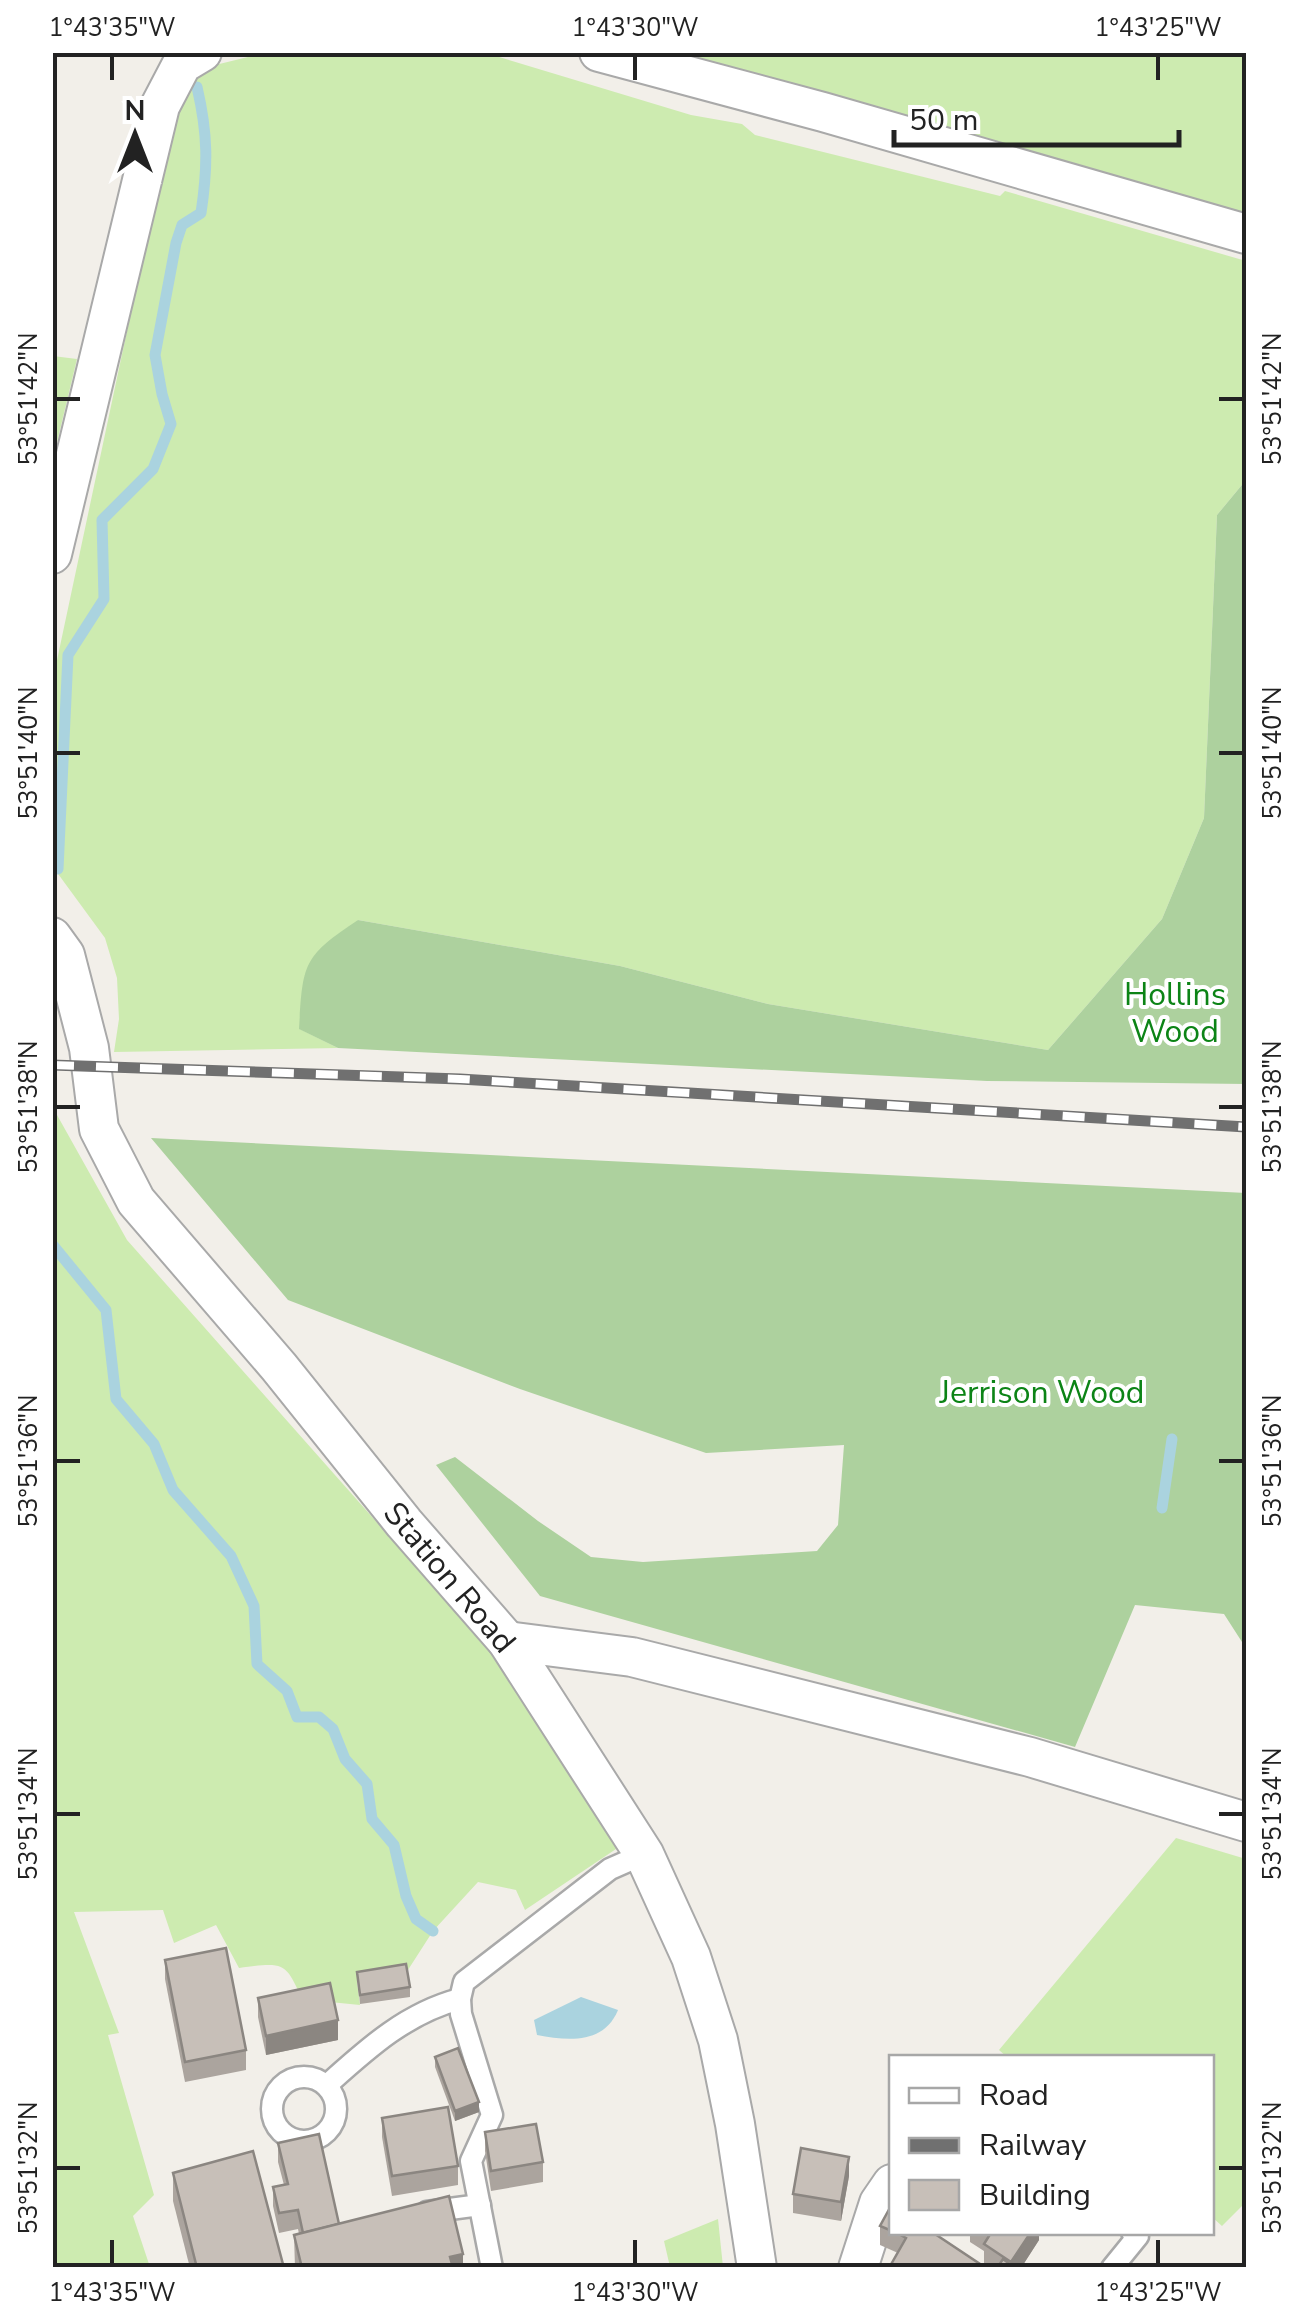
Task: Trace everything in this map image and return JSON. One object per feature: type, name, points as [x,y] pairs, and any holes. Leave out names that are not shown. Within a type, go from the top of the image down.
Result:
[{"type":"street","points":[[52,554],[160,106],[182,64],[202,52]]},
{"type":"street","points":[[598,52],[823,112],[1246,234]]},
{"type":"street","name":"Station Road","points":[[52,937],[65,955],[89,1048],[100,1129],[136,1201],[507,1642],[644,1854],[692,1957],[718,2040],[736,2124],[756,2268]]},
{"type":"street","points":[[507,1642],[632,1657],[1030,1757],[1246,1822]]},
{"type":"street","points":[[858,2268],[878,2202],[889,2188]]},
{"type":"lane","points":[[492,2268],[471,2160],[492,2115],[461,2014],[464,1982],[610,1870],[644,1854]]},
{"type":"lane","points":[[326,2086],[378,2038],[434,2006],[460,2000]]},
{"type":"lane","points":[[405,2216],[480,2204]]},
{"type":"lane","points":[[1112,2268],[1136,2235]]},
{"type":"green space","points":[[264,53],[486,53],[691,115],[742,124],[755,135],[1000,196],[1005,191],[1246,261],[1246,480],[1217,515],[1204,818],[1162,919],[1048,1050],[768,1004],[620,966],[358,920],[300,1029],[338,1048],[114,1052],[119,1019],[117,978],[105,938],[53,867],[53,679],[175,105],[199,69]]},
{"type":"green space","points":[[675,53],[1246,53],[1246,216]]},
{"type":"green space","points":[[52,356],[77,359],[53,459]]},
{"type":"green space","name":"Hollins Wood","points":[[1246,480],[1246,1084],[987,1081],[338,1048],[299,1029],[309,964],[326,944],[358,920],[620,966],[768,1004],[1048,1050],[1162,919],[1204,818],[1217,515]]},
{"type":"green space","points":[[52,1106],[127,1240],[512,1675],[619,1847],[525,1910],[516,1890],[478,1882],[433,1931],[406,1973],[357,1982],[360,2005],[330,2002],[306,2007],[283,1968],[239,1968],[216,1925],[174,1943],[163,1910],[74,1912],[119,2033],[108,2035],[154,2195],[133,2216],[150,2267],[53,2267]]},
{"type":"green space","name":"Jerrison Wood","points":[[151,1138],[1246,1193],[1246,1642],[1242,1642],[1224,1614],[1135,1605],[1075,1747],[540,1596],[436,1465],[455,1457],[591,1557],[643,1562],[817,1551],[838,1525],[844,1445],[706,1453],[520,1389],[288,1300]]},
{"type":"green space","points":[[1176,1838],[1246,1859],[1246,2202],[1222,2226],[1214,2219],[1214,2055],[1005,2055],[999,2050]]},
{"type":"green space","points":[[718,2219],[723,2267],[670,2267],[664,2241]]},
{"type":"water","points":[[581,1997],[618,2010],[604,2029],[573,2039],[537,2035],[534,2020]]},
{"type":"building","points":[[226,1948],[246,2050],[185,2062],[165,1960]]},
{"type":"building","points":[[406,1964],[410,1987],[360,1995],[357,1972]]},
{"type":"building","points":[[330,1983],[338,2020],[266,2036],[258,1998]]},
{"type":"building","points":[[458,2048],[479,2102],[455,2111],[435,2057]]},
{"type":"building","points":[[448,2107],[458,2166],[392,2176],[382,2118]]},
{"type":"building","points":[[536,2124],[543,2162],[491,2171],[485,2132]]},
{"type":"building","points":[[319,2134],[339,2224],[303,2233],[298,2210],[279,2213],[273,2187],[288,2184],[278,2143]]},
{"type":"building","points":[[801,2148],[849,2157],[841,2202],[793,2194]]},
{"type":"building","points":[[253,2151],[284,2268],[197,2268],[173,2173]]},
{"type":"building","points":[[449,2196],[463,2254],[450,2257],[453,2268],[302,2268],[294,2235]]},
{"type":"building","points":[[889,2210],[889,2230],[880,2226]]},
{"type":"building","points":[[900,2235],[936,2235],[983,2266],[889,2268],[906,2238]]},
{"type":"building","points":[[1029,2235],[1011,2262],[984,2244],[989,2236]]},
{"type":"building","points":[[1003,2259],[1015,2268],[997,2268]]},
{"type":"waterway","points":[[58,869],[68,655],[104,599],[102,520],[153,469],[171,424],[155,355],[176,243],[182,225],[201,213],[206,150],[197,87]]},
{"type":"waterway","points":[[52,1244],[106,1310],[116,1399],[154,1444],[173,1490],[231,1556],[254,1606],[257,1664],[287,1691],[297,1717],[319,1717],[333,1729],[345,1759],[367,1784],[372,1819],[394,1845],[406,1896],[416,1919],[433,1931]]},
{"type":"waterway","points":[[1162,1508],[1172,1439]]},
{"type":"railway","points":[[52,1065],[460,1079],[1246,1127]]}]
